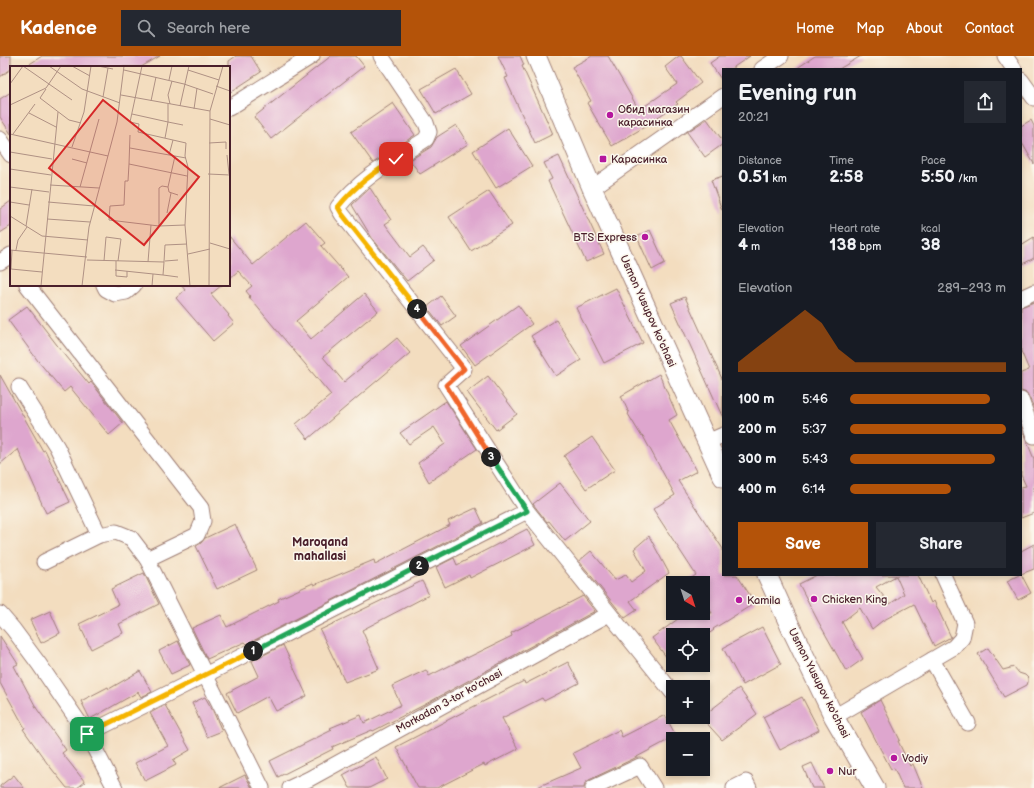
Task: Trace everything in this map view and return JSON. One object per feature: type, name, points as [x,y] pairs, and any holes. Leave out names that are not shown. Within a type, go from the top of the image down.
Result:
[{"type":"main road","name":"Usmon Yusupov ko'chasi","points":[[536,56],[592,188],[715,439],[722,472]]},
{"type":"main road","name":"Usmon Yusupov ko'chasi","points":[[767,576],[834,717],[875,788]]},
{"type":"street","points":[[230,107],[312,56]]},
{"type":"street","points":[[381,56],[426,123],[429,132],[426,139],[366,179],[346,197],[338,207],[464,369],[446,385],[527,511],[666,684]]},
{"type":"street","points":[[763,68],[781,56]]},
{"type":"street","points":[[1004,56],[1013,68]]},
{"type":"street","points":[[1022,81],[1034,98]]},
{"type":"street","points":[[592,188],[722,97]]},
{"type":"street","points":[[0,139],[10,154]]},
{"type":"street","points":[[28,286],[201,508],[203,521],[197,535],[147,559]]},
{"type":"street","points":[[104,286],[106,289],[115,294],[126,292],[133,286]]},
{"type":"street","points":[[1022,298],[1034,292]]},
{"type":"street","points":[[19,387],[57,447],[99,535]]},
{"type":"street","points":[[1022,403],[1034,436]]},
{"type":"street","points":[[87,734],[205,676],[527,511]]},
{"type":"street","points":[[44,562],[99,535],[116,532],[131,538],[147,559],[262,788]]},
{"type":"street","points":[[834,717],[954,647],[962,638],[965,623],[943,576]]},
{"type":"street","points":[[0,614],[39,664],[87,734],[115,788]]},
{"type":"street","name":"Morkadan 3-tor ko'chasi","points":[[290,788],[311,783],[609,614]]},
{"type":"street","points":[[932,660],[968,723]]},
{"type":"street","points":[[593,788],[640,766],[654,788]]},
{"type":"building","points":[[0,56],[11,56],[10,70],[0,77]]},
{"type":"building","points":[[42,56],[160,56],[143,66],[27,66]]},
{"type":"building","points":[[236,56],[251,56],[261,72],[230,92],[229,61]]},
{"type":"building","points":[[331,56],[356,56],[364,66],[271,139],[254,117]]},
{"type":"building","points":[[498,56],[520,56],[524,65],[522,66],[553,134],[535,143],[505,78],[508,77]]},
{"type":"building","points":[[592,56],[608,56],[639,110],[677,84],[665,67],[679,56],[681,56],[701,83],[676,102],[678,104],[647,124],[648,125],[612,146],[587,103],[591,101],[572,67]]},
{"type":"building","points":[[720,56],[750,56],[732,68],[722,68],[722,81],[710,63]]},
{"type":"building","points":[[815,56],[861,56],[841,68],[797,68]]},
{"type":"building","points":[[456,69],[471,94],[436,114],[421,89]]},
{"type":"building","points":[[10,93],[10,132],[0,117],[0,99]]},
{"type":"building","points":[[393,103],[415,135],[373,163],[351,132]]},
{"type":"building","points":[[707,119],[722,140],[722,145],[705,157],[687,132]]},
{"type":"building","points":[[1031,120],[1034,126],[1034,164],[1022,143],[1022,125]]},
{"type":"building","points":[[456,125],[468,144],[420,174],[410,160],[431,147],[437,137]]},
{"type":"building","points":[[508,128],[532,166],[496,188],[473,151]]},
{"type":"building","points":[[559,156],[604,254],[586,262],[548,181],[552,179],[544,163]]},
{"type":"building","points":[[722,176],[722,210],[711,180]]},
{"type":"building","points":[[370,188],[391,220],[385,224],[410,257],[423,247],[434,260],[407,281],[372,238],[352,205]]},
{"type":"building","points":[[489,191],[512,225],[471,251],[449,217]]},
{"type":"building","points":[[10,202],[10,227],[0,233],[0,209]]},
{"type":"building","points":[[306,221],[325,243],[321,246],[348,277],[296,321],[311,339],[364,294],[378,311],[323,357],[344,382],[397,338],[410,353],[308,439],[296,424],[331,395],[249,297],[250,296],[246,291],[252,286],[238,271],[230,278],[230,237],[253,265]]},
{"type":"building","points":[[650,230],[665,263],[652,270],[637,237]]},
{"type":"building","points":[[1034,237],[1034,258],[1022,264],[1022,244]]},
{"type":"building","points":[[182,286],[221,286],[211,294],[234,323],[213,341],[176,298],[185,290]]},
{"type":"building","points":[[616,288],[643,343],[604,363],[576,308]]},
{"type":"building","points":[[441,296],[456,316],[442,326],[427,307]]},
{"type":"building","points":[[685,297],[722,379],[722,416],[671,303]]},
{"type":"building","points":[[1034,302],[1034,408],[1027,393],[1022,391],[1022,373],[1029,370],[1022,353],[1022,307]]},
{"type":"building","points":[[518,305],[532,324],[475,365],[461,346]]},
{"type":"building","points":[[27,306],[89,384],[91,382],[123,423],[109,435],[70,387],[64,392],[38,361],[8,320]]},
{"type":"building","points":[[556,320],[581,360],[556,376],[531,336]]},
{"type":"building","points":[[659,374],[677,415],[669,420],[697,471],[678,481],[722,547],[722,576],[738,576],[755,603],[713,629],[714,630],[710,633],[710,628],[666,628],[666,657],[652,638],[676,620],[710,620],[710,613],[712,613],[710,610],[710,576],[694,576],[696,575],[653,509],[675,495],[643,436],[642,437],[628,414],[629,413],[621,396]]},
{"type":"building","points":[[0,375],[43,451],[45,450],[70,502],[46,513],[18,449],[0,464]]},
{"type":"building","points":[[488,376],[517,414],[496,430],[467,392]]},
{"type":"building","points":[[446,401],[477,449],[429,482],[418,463],[445,444],[434,427],[409,444],[400,433]]},
{"type":"building","points":[[1022,429],[1034,459],[1034,513],[1022,518],[1022,487],[1026,486],[1022,477]]},
{"type":"building","points":[[592,437],[615,470],[586,489],[564,456]]},
{"type":"building","points":[[560,483],[590,521],[565,541],[533,504]]},
{"type":"building","points":[[476,508],[483,523],[247,644],[245,642],[207,659],[192,628],[221,615],[227,627],[279,601],[278,599],[313,583],[314,585],[374,560],[375,564],[450,525],[448,521]]},
{"type":"building","points":[[235,524],[257,570],[217,589],[196,546],[205,538]]},
{"type":"building","points":[[527,529],[535,545],[470,578],[469,575],[445,587],[436,567],[454,558],[457,565]]},
{"type":"building","points":[[649,536],[669,573],[630,601],[637,610],[625,618],[579,561],[591,551],[615,580],[626,575],[631,582],[646,571],[634,549]]},
{"type":"building","points":[[1034,544],[1034,569],[1022,574],[1022,550]]},
{"type":"building","points":[[144,573],[159,604],[119,624],[123,633],[91,649],[79,624],[118,605],[111,589]]},
{"type":"building","points":[[815,576],[896,576],[918,576],[931,603],[934,601],[951,637],[934,646],[914,604],[882,621],[872,629],[860,608],[842,622],[863,659],[846,671],[799,584]],"holes":[[[896,576],[904,594],[890,604],[876,587]]]},
{"type":"building","points":[[1017,576],[1022,576],[1031,593],[1018,600],[1007,581]]},
{"type":"building","points":[[422,581],[429,595],[362,630],[379,669],[345,682],[320,630]]},
{"type":"building","points":[[583,596],[595,611],[424,705],[373,731],[372,730],[332,747],[333,749],[278,777],[270,761],[332,730],[330,728],[361,715],[364,723],[401,705],[392,686],[426,670],[429,676],[512,636],[511,633]]},
{"type":"building","points":[[50,611],[60,633],[41,643],[30,620]]},
{"type":"building","points":[[762,627],[781,664],[743,685],[723,648]]},
{"type":"building","points":[[0,636],[18,664],[14,666],[37,709],[66,750],[62,753],[85,782],[77,788],[67,788],[23,729],[25,728],[0,683]]},
{"type":"building","points":[[178,641],[190,665],[171,674],[159,651]]},
{"type":"building","points":[[283,645],[307,696],[276,711],[268,696],[237,713],[227,693],[259,676],[252,661]]},
{"type":"building","points":[[988,648],[1003,670],[1014,667],[1019,673],[1025,675],[1028,678],[1027,685],[1004,697],[978,654]]},
{"type":"building","points":[[568,662],[579,683],[544,701],[542,698],[502,718],[518,749],[485,766],[484,764],[437,788],[418,788],[396,747],[524,681],[525,684]]},
{"type":"building","points":[[140,671],[152,692],[141,697],[138,692],[90,719],[81,701],[108,687],[109,689]]},
{"type":"building","points":[[739,688],[757,714],[722,740],[707,724],[710,724],[710,711]]},
{"type":"building","points":[[205,697],[222,731],[207,737],[192,703]]},
{"type":"building","points":[[802,697],[819,730],[780,750],[763,717]]},
{"type":"building","points":[[880,700],[900,740],[898,741],[910,766],[913,764],[923,788],[903,788],[894,768],[891,769],[861,712]]},
{"type":"building","points":[[165,705],[190,750],[173,760],[176,765],[145,781],[135,763],[168,746],[150,713]]},
{"type":"building","points":[[665,715],[666,724],[670,724],[674,732],[666,732],[666,741],[589,780],[585,783],[584,788],[535,788],[581,768],[573,753],[619,730],[622,737]]},
{"type":"building","points":[[376,757],[387,779],[369,788],[350,788],[343,775]]},
{"type":"building","points":[[812,763],[824,788],[812,788],[803,767]]},
{"type":"building","points":[[14,775],[24,788],[0,788],[0,786]]},
{"type":"building","points":[[245,775],[252,788],[219,788]]},
{"type":"place","name":"Обид магазин карасинка","points":[[610,115]]},
{"type":"place","name":"Карасинка","points":[[603,159]]},
{"type":"place","name":"BTS Express","points":[[645,237]]},
{"type":"place","name":"Chicken King","points":[[814,599]]},
{"type":"place","name":"Kamila","points":[[739,600]]},
{"type":"place","name":"Vodiy","points":[[894,758]]},
{"type":"place","name":"Nur","points":[[830,771]]},
{"type":"district","name":"Maroqand mahallasi","points":[[320,549]]},
{"type":"route","points":[[87,734],[205,676],[527,511],[476,434],[446,385],[464,369],[338,207],[346,197],[366,179],[396,159]]}]
